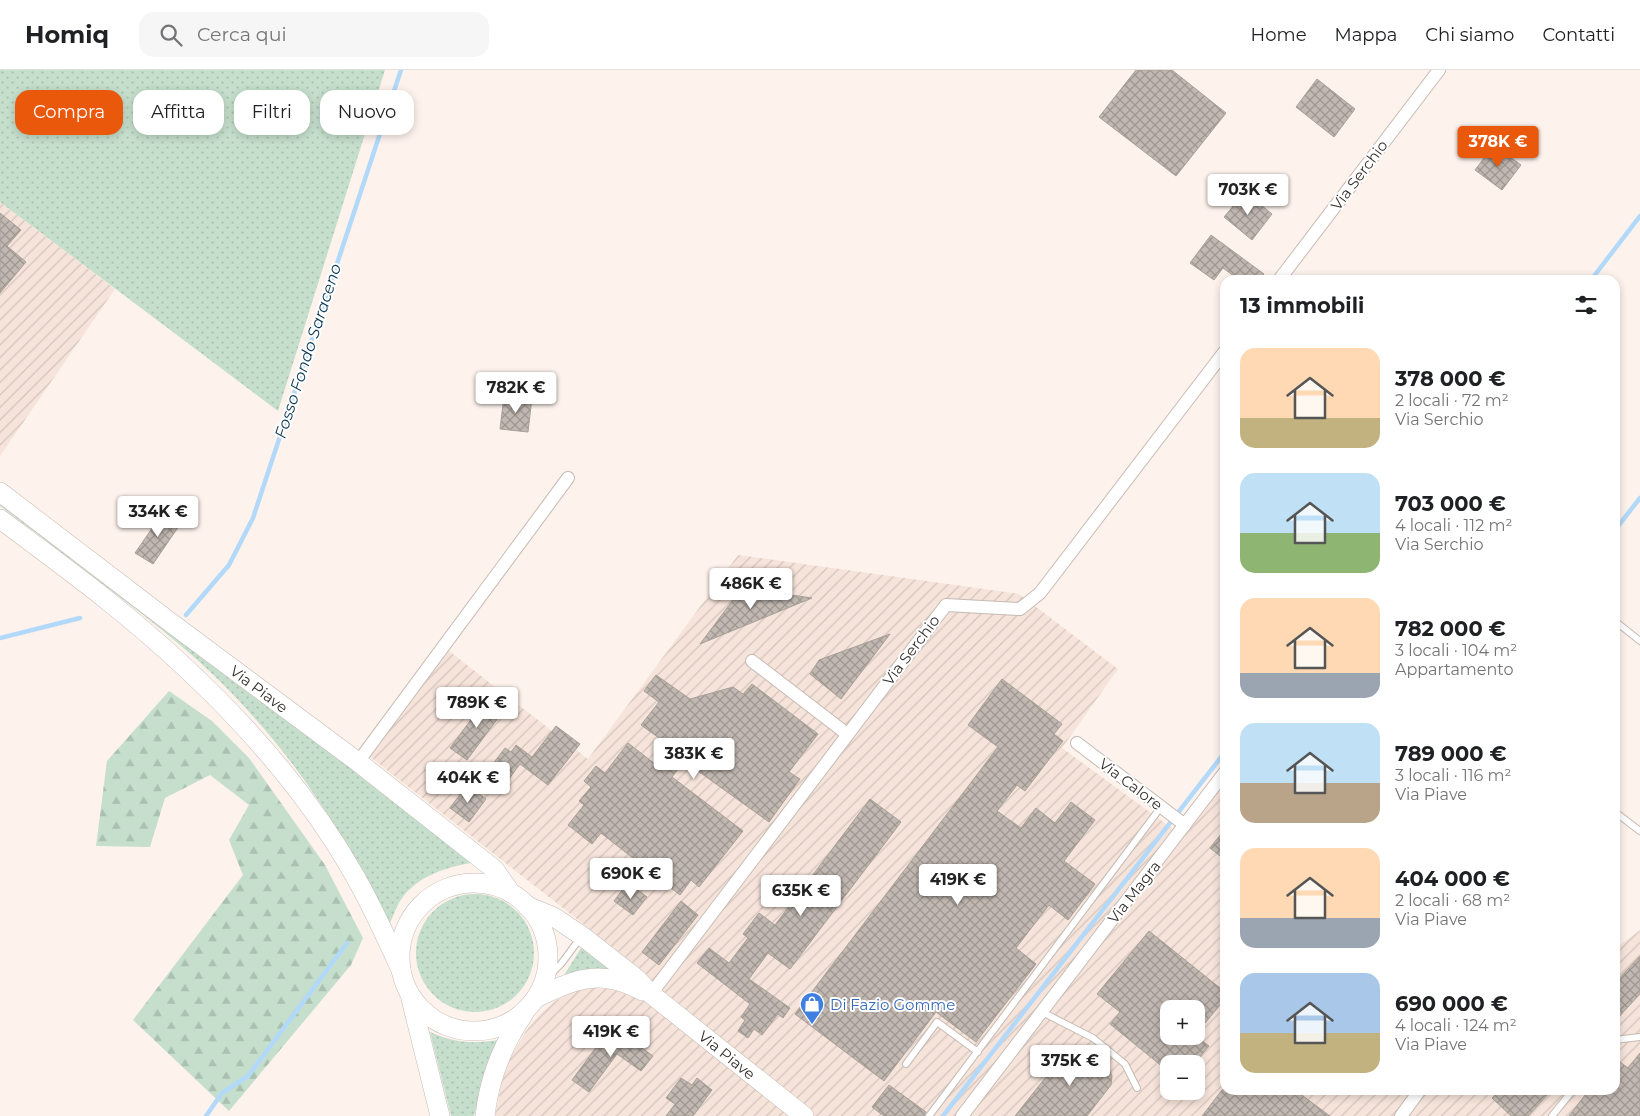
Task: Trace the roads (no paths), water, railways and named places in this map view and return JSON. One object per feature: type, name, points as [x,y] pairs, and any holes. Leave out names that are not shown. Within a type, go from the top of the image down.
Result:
[{"type":"main road","name":"Via Piave","points":[[0,492],[358,762],[494,869],[511,893]]},
{"type":"main road","points":[[0,519],[108,601],[154,640],[208,691],[270,757],[313,811],[353,873],[401,970],[410,995],[440,1116]]},
{"type":"main road","points":[[401,970],[400,946],[407,924],[422,904],[441,890],[464,884],[489,884],[511,893],[527,906],[539,921],[546,940],[548,960],[545,980],[532,1004],[509,1037],[500,1057],[491,1083],[485,1116]]},
{"type":"main road","name":"Via Piave","points":[[527,906],[554,917],[582,936],[637,978],[650,994],[804,1116]]},
{"type":"main road","name":"Via Piave","points":[[532,1004],[580,979],[599,977],[616,980],[650,994]]},
{"type":"main road","points":[[410,995],[424,1012],[443,1025],[465,1031],[495,1028],[509,1022],[532,1004]]},
{"type":"street","name":"Via Serchio","points":[[1283,275],[1439,70]]},
{"type":"street","name":"Via Serchio","points":[[650,994],[946,604],[1020,609],[1040,593],[1220,358]]},
{"type":"street","points":[[358,762],[568,478]]},
{"type":"street","points":[[752,662],[847,734]]},
{"type":"street","name":"Via Calore","points":[[1077,743],[1185,825]]},
{"type":"street","name":"Via Magra","points":[[962,1116],[1220,779]]},
{"type":"street","points":[[1401,1116],[1416,1095]]},
{"type":"lane","points":[[1620,624],[1640,641]]},
{"type":"lane","points":[[929,1116],[1161,807]]},
{"type":"lane","points":[[1620,816],[1640,831]]},
{"type":"lane","points":[[545,980],[561,964],[582,936]]},
{"type":"lane","points":[[1042,1012],[1093,1038],[1125,1064],[1137,1088]]},
{"type":"lane","points":[[906,1064],[938,1022],[978,1052]]},
{"type":"lane","points":[[1620,1039],[1640,1037]]},
{"type":"lane","points":[[1552,1116],[1569,1095]]},
{"type":"waterway","name":"Fosso Fondo Saraceno","points":[[186,615],[229,565],[253,518],[401,70]]},
{"type":"waterway","points":[[1595,275],[1640,216]]},
{"type":"waterway","points":[[1620,524],[1640,498]]},
{"type":"waterway","name":"Fosso Fondo Saraceno","points":[[0,638],[80,618]]},
{"type":"waterway","points":[[943,1116],[1220,758]]},
{"type":"waterway","points":[[206,1116],[222,1093],[248,1076],[347,943]]},
{"type":"place","name":"Di Fazio Gomme","points":[[812,1025]]}]
